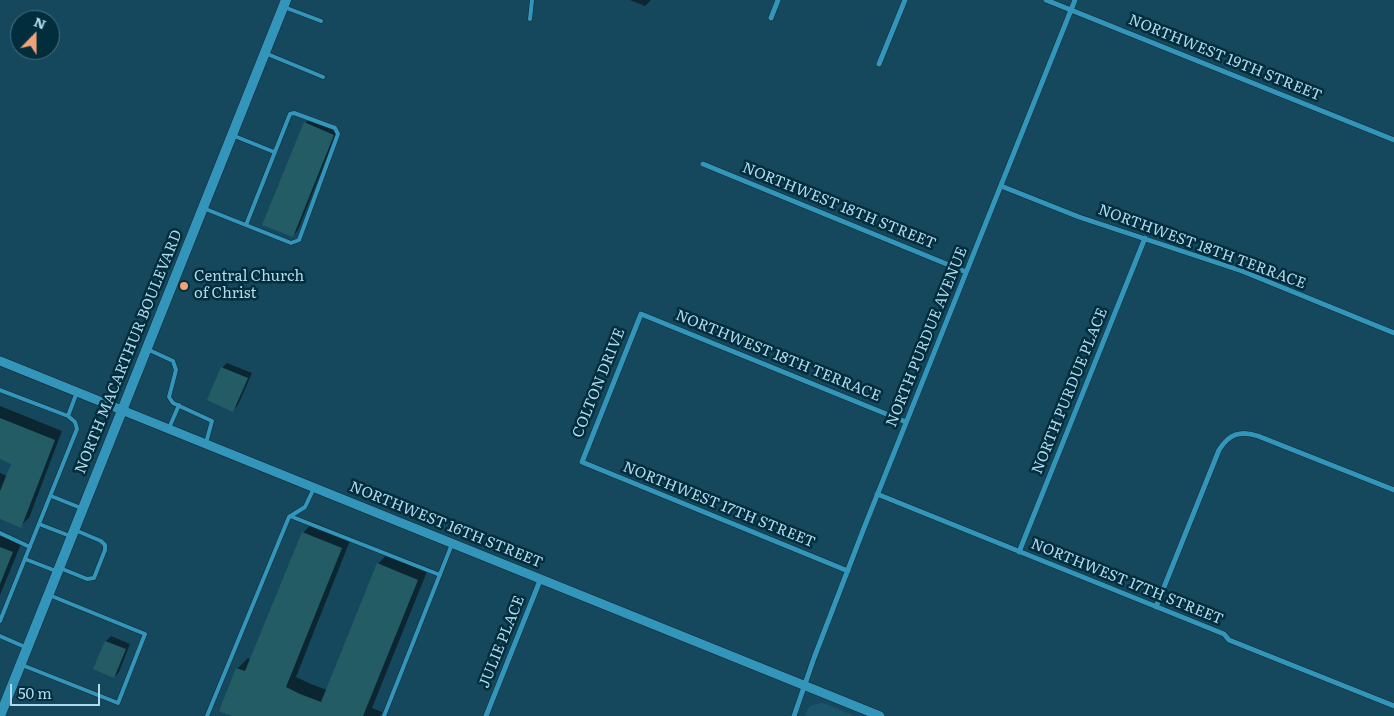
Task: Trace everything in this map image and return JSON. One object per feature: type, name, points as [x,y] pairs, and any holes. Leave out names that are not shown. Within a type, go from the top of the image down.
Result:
[{"type":"main road","name":"NORTH MACARTHUR BOULEVARD","points":[[0,716],[285,3]]},
{"type":"street","points":[[771,18],[778,0]]},
{"type":"street","points":[[879,64],[905,0]]},
{"type":"street","name":"NORTHWEST 19TH STREET","points":[[1046,0],[1394,140]]},
{"type":"street","name":"NORTH PURDUE AVENUE","points":[[794,716],[814,658],[877,494],[1075,0]]},
{"type":"street","name":"NORTHWEST 18TH STREET","points":[[703,164],[966,272]]},
{"type":"street","name":"NORTHWEST 18TH TERRACE","points":[[1000,186],[1079,216],[1242,272],[1394,332]]},
{"type":"street","name":"NORTH PURDUE PLACE","points":[[1019,552],[1144,238]]},
{"type":"street","name":"NORTHWEST 18TH TERRACE","points":[[641,314],[906,422]]},
{"type":"street","name":"COLTON DRIVE","points":[[582,462],[641,314]]},
{"type":"street","name":"NORTHWEST 16TH STREET","points":[[0,361],[453,542],[880,716]]},
{"type":"street","points":[[1156,607],[1219,450],[1227,439],[1234,434],[1242,432],[1258,436],[1394,490]]},
{"type":"street","name":"NORTHWEST 17TH STREET","points":[[582,462],[848,571]]},
{"type":"street","name":"NORTHWEST 17TH STREET","points":[[877,494],[1224,634],[1229,640],[1394,706]]},
{"type":"street","name":"JULIE PLACE","points":[[486,716],[541,578]]},
{"type":"lane","points":[[530,18],[532,0]]},
{"type":"lane","points":[[285,3],[321,21]]},
{"type":"lane","points":[[265,53],[323,77]]},
{"type":"lane","points":[[203,208],[291,243],[299,240],[338,134],[335,128],[294,113],[290,114],[246,225]]},
{"type":"lane","points":[[232,135],[274,152]]},
{"type":"lane","points":[[147,350],[173,361],[176,370],[169,397],[173,403],[212,421],[206,444]]},
{"type":"lane","points":[[0,390],[68,416],[75,422],[77,430],[0,622]]},
{"type":"lane","points":[[68,416],[77,392]]},
{"type":"lane","points":[[169,429],[179,405]]},
{"type":"lane","points":[[207,716],[233,649],[290,516],[305,507],[315,487]]},
{"type":"lane","points":[[51,496],[83,509]]},
{"type":"lane","points":[[290,516],[440,575]]},
{"type":"lane","points":[[25,559],[88,579],[94,578],[106,550],[105,545],[101,541],[39,524]]},
{"type":"lane","points":[[0,534],[30,547]]},
{"type":"lane","points":[[384,716],[453,542]]},
{"type":"lane","points":[[21,664],[118,703],[145,634],[48,595]]},
{"type":"lane","points":[[0,636],[28,647]]},
{"type":"shaded area","points":[[821,703],[855,716],[805,716],[808,708]]},
{"type":"building","points":[[304,122],[334,135],[293,237],[262,225]]},
{"type":"building","points":[[221,367],[248,378],[233,412],[207,400]]},
{"type":"building","points":[[0,418],[55,440],[21,528],[0,519],[0,491],[11,464],[0,459]]},
{"type":"building","points":[[302,532],[342,548],[286,687],[300,694],[321,702],[377,563],[418,580],[363,716],[231,716],[219,711],[236,668],[245,671]]},
{"type":"building","points":[[0,547],[13,552],[0,584]]},
{"type":"building","points":[[105,641],[126,649],[114,678],[93,669]]},
{"type":"place","name":"Central Church of Christ","points":[[184,286]]}]
